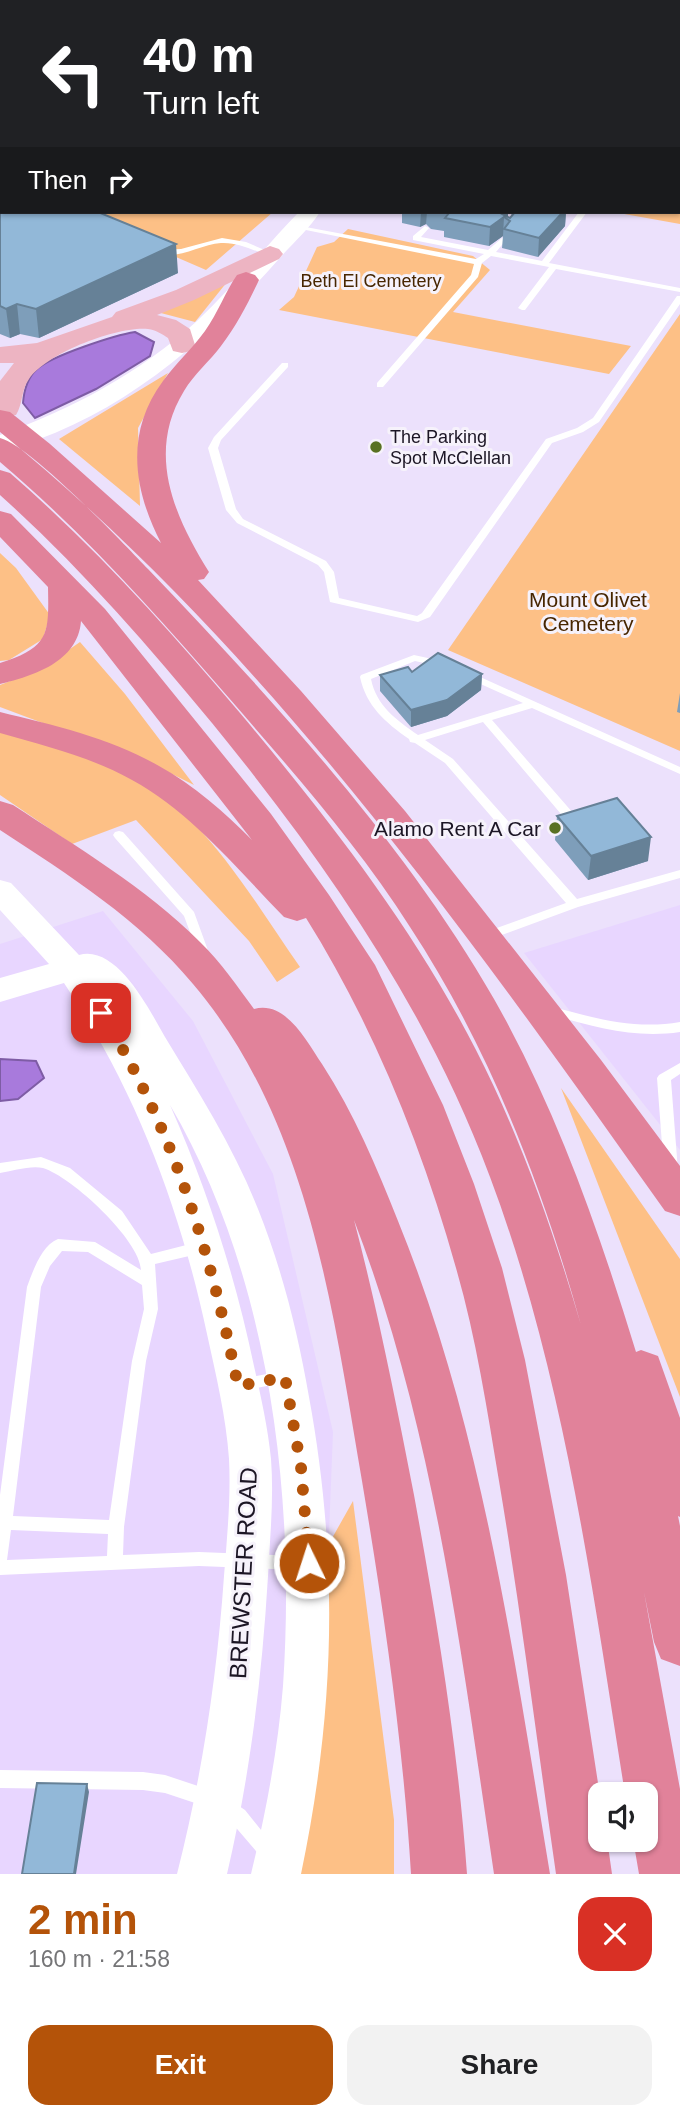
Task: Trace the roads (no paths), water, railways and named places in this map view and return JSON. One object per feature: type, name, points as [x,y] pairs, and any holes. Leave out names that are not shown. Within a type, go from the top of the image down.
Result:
[{"type":"highway","points":[[232,633],[170,533],[153,489],[149,451],[153,422],[160,405],[220,328],[246,280]]},
{"type":"highway","points":[[3,425],[121,519],[232,633],[393,817],[487,936],[675,1192]]},
{"type":"highway","points":[[3,425],[77,514],[159,597],[321,783],[425,919],[483,1015],[530,1110],[568,1205],[640,1369],[680,1494]]},
{"type":"highway","points":[[0,478],[51,525],[121,597],[230,724],[309,822],[390,933],[429,997],[469,1076],[516,1189],[541,1263],[567,1356],[606,1535],[667,1874]]},
{"type":"highway","points":[[0,520],[94,615],[238,795],[316,904],[355,965],[422,1105],[453,1184],[480,1268],[502,1360],[522,1463],[584,1874]]},
{"type":"highway","points":[[0,674],[33,661],[49,651],[59,639],[64,624],[64,584]]},
{"type":"highway","points":[[0,722],[95,751],[164,784],[200,812],[355,965]]},
{"type":"highway","points":[[0,813],[125,898],[167,932],[211,978],[264,1052],[290,1102],[317,1170],[341,1250],[360,1336],[397,1539],[432,1781],[440,1866]]},
{"type":"highway","points":[[211,978],[254,1010],[300,1060],[351,1160],[403,1291],[426,1363],[460,1503],[522,1874]]},
{"type":"highway","points":[[568,1205],[611,1339],[680,1642]]},
{"type":"main road","points":[[0,355],[22,354],[52,347],[185,295],[270,254]]},
{"type":"main road","points":[[97,330],[126,321],[149,321],[178,332],[182,345]]},
{"type":"main road","points":[[3,425],[10,388],[17,374],[29,362],[52,347]]},
{"type":"street","points":[[3,425],[47,427],[107,397],[182,345],[214,316],[303,219]]},
{"type":"street","name":"BREWSTER ROAD","points":[[0,891],[72,969],[139,1079],[176,1164],[223,1313],[250,1460],[236,1705],[202,1874]]},
{"type":"street","points":[[0,990],[72,969],[92,966],[104,974],[163,1063],[199,1124],[229,1185],[250,1239],[274,1324],[285,1377],[301,1467],[309,1563],[307,1675],[299,1751],[277,1868]]},
{"type":"lane","points":[[522,308],[582,214]]},
{"type":"lane","points":[[303,219],[478,262]]},
{"type":"lane","points":[[425,228],[416,238],[680,290]]},
{"type":"lane","points":[[146,250],[166,253],[229,240],[270,254]]},
{"type":"lane","points":[[380,386],[475,275],[478,262],[502,240]]},
{"type":"lane","points":[[285,365],[217,439],[213,448],[231,510],[240,521],[322,563],[329,572],[334,600],[418,619],[426,615],[550,441],[580,430],[596,420],[680,298]]},
{"type":"lane","points":[[574,904],[450,761],[432,748],[414,740],[387,716],[366,690],[365,677],[414,658],[431,660],[680,771]]},
{"type":"lane","points":[[414,740],[532,704]]},
{"type":"lane","points":[[485,718],[576,824]]},
{"type":"lane","points":[[119,835],[190,915],[211,978]]},
{"type":"lane","points":[[487,936],[574,904],[680,874]]},
{"type":"lane","points":[[540,1007],[582,1020],[628,1029],[660,1032],[680,1027]]},
{"type":"lane","points":[[675,1192],[664,1078],[680,1068]]},
{"type":"lane","points":[[0,1168],[41,1161],[65,1172],[117,1215],[148,1260],[151,1309],[139,1361],[116,1527],[115,1563]]},
{"type":"lane","points":[[0,1558],[34,1287],[44,1263],[58,1245],[90,1246],[149,1282]]},
{"type":"lane","points":[[148,1260],[204,1246]]},
{"type":"lane","points":[[238,1386],[285,1377]]},
{"type":"lane","points":[[5,1523],[116,1527]]},
{"type":"lane","points":[[0,1568],[199,1559],[309,1563]]},
{"type":"lane","points":[[0,1779],[143,1781],[165,1784],[218,1802],[238,1814],[277,1868]]},
{"type":"place","name":"The Parking Spot McClellan","points":[[376,447]]},
{"type":"place","name":"Alamo Rent A Car","points":[[555,828]]},
{"type":"park label","name":"Beth El Cemetery","points":[[371,281]]},
{"type":"park label","name":"Mount Olivet Cemetery","points":[[588,611]]}]
